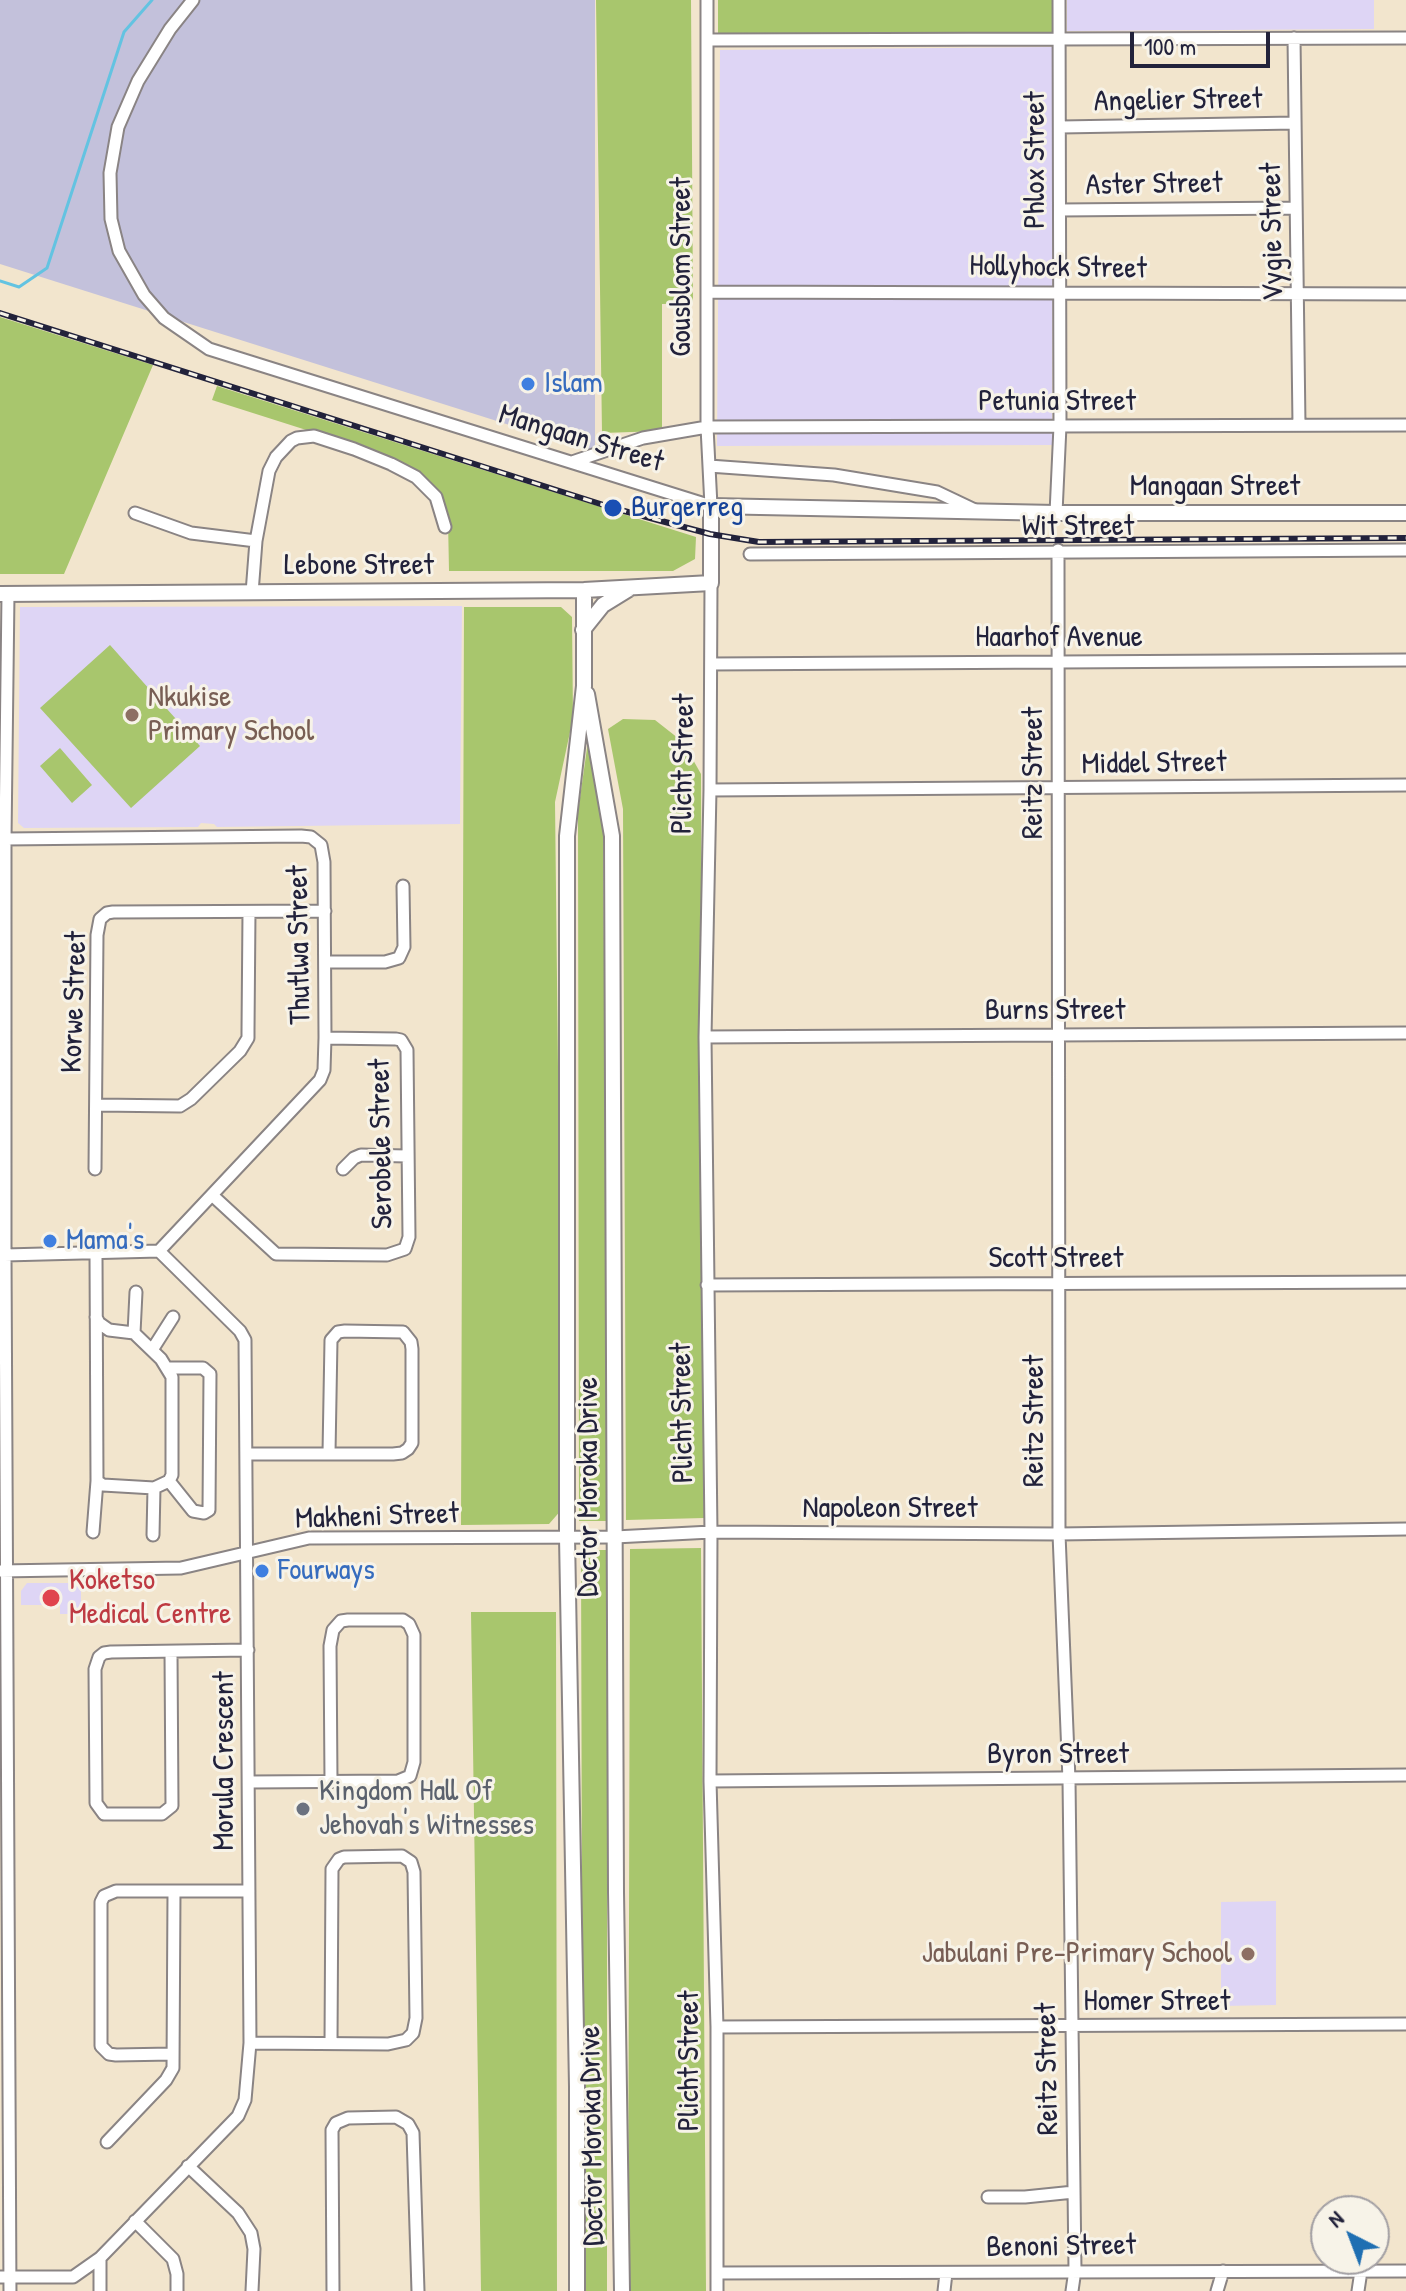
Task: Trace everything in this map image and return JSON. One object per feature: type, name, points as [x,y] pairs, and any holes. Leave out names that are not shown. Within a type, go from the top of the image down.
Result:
[{"type":"street","name":"Mangaan Street","points":[[193,0],[170,29],[138,81],[118,127],[113,158],[111,219],[119,251],[144,295],[164,318],[209,349],[711,506],[1056,513],[1406,513]]},
{"type":"street","name":"Gousblom Street","points":[[707,0],[710,534]]},
{"type":"street","name":"Phlox Street","points":[[1056,513],[1061,292],[1059,0]]},
{"type":"street","name":"Vygie Street","points":[[1294,38],[1299,425]]},
{"type":"street","points":[[707,40],[1406,38]]},
{"type":"street","name":"Angelier Street","points":[[1061,127],[1295,123]]},
{"type":"street","name":"Aster Street","points":[[1060,210],[1296,208]]},
{"type":"street","name":"Hollyhock Street","points":[[709,292],[1406,294]]},
{"type":"street","name":"Petunia Street","points":[[571,463],[643,438],[707,427],[1406,425]]},
{"type":"street","points":[[252,593],[256,541],[272,463],[291,441],[314,436],[354,449],[416,477],[436,497],[445,527]]},
{"type":"street","points":[[709,466],[849,477],[937,492],[977,511]]},
{"type":"street","points":[[135,513],[191,533],[256,541]]},
{"type":"street","name":"Plicht Street","points":[[710,534],[710,790],[705,1037],[711,1532],[710,1781],[717,2027],[717,2291]]},
{"type":"street","name":"Reitz Street","points":[[1058,550],[1059,1534],[1069,1780],[1075,2270],[1072,2291]]},
{"type":"street","name":"Wit Street","points":[[750,554],[1406,550]]},
{"type":"street","name":"Lebone Street","points":[[10,2291],[5,2277],[4,594],[584,590],[711,583]]},
{"type":"street","points":[[582,631],[603,605],[630,588]]},
{"type":"street","name":"Doctor Moroka Drive","points":[[577,2291],[577,2087],[571,1897],[567,1537],[567,836],[584,686],[584,590]]},
{"type":"street","name":"Haarhof Avenue","points":[[711,664],[1406,660]]},
{"type":"street","name":"Doctor Moroka Drive","points":[[584,686],[592,715],[612,836],[616,1892],[622,2291]]},
{"type":"street","name":"Middel Street","points":[[710,790],[1406,785]]},
{"type":"street","name":"Thutlwa Street","points":[[5,839],[311,837],[321,845],[325,911],[324,1070],[320,1080],[159,1251]]},
{"type":"street","points":[[325,962],[385,962],[399,958],[404,947],[403,886]]},
{"type":"street","name":"Korwe Street","points":[[95,1169],[97,935],[100,919],[113,912],[325,911]]},
{"type":"street","points":[[97,1105],[180,1106],[240,1051],[248,1038],[249,912]]},
{"type":"street","name":"Burns Street","points":[[705,1037],[1406,1033]]},
{"type":"street","name":"Serobele Street","points":[[212,1195],[276,1254],[393,1254],[405,1249],[409,1243],[408,1057],[405,1045],[396,1039],[325,1038]]},
{"type":"street","points":[[343,1169],[361,1155],[407,1156]]},
{"type":"street","points":[[5,1255],[159,1251]]},
{"type":"street","name":"Morula Crescent","points":[[5,2277],[73,2277],[100,2258],[238,2116],[242,2108],[250,2043],[245,1340],[240,1331],[159,1251]]},
{"type":"street","points":[[93,1532],[97,1481],[96,1254]]},
{"type":"street","name":"Scott Street","points":[[707,1285],[1406,1282]]},
{"type":"street","points":[[134,1333],[136,1292]]},
{"type":"street","points":[[96,1317],[105,1328],[134,1333],[169,1368],[172,1377],[172,1475],[169,1481],[154,1488],[103,1485],[97,1481]]},
{"type":"street","points":[[152,1350],[173,1317]]},
{"type":"street","points":[[248,1454],[402,1453],[412,1443],[412,1349],[403,1332],[345,1331],[334,1335],[331,1340],[329,1453]]},
{"type":"street","points":[[169,1368],[203,1368],[210,1374],[209,1510],[204,1513],[193,1511],[169,1481]]},
{"type":"street","points":[[153,1535],[154,1488]]},
{"type":"street","name":"Napoleon Street","points":[[567,1537],[711,1532],[1059,1534],[1406,1529]]},
{"type":"street","name":"Makheni Street","points":[[4,1572],[181,1568],[309,1538],[567,1537]]},
{"type":"street","points":[[250,1782],[398,1781],[410,1776],[413,1770],[414,1635],[409,1624],[403,1620],[348,1620],[341,1621],[333,1630],[330,1646],[331,1781]]},
{"type":"street","points":[[171,1652],[172,1806],[162,1814],[104,1814],[96,1803],[96,1663],[104,1653],[248,1650]]},
{"type":"street","name":"Byron Street","points":[[710,1781],[1406,1775]]},
{"type":"street","points":[[250,2043],[398,2043],[413,2033],[416,2018],[414,1872],[411,1862],[402,1856],[344,1857],[332,1869],[331,2042]]},
{"type":"street","points":[[172,2054],[116,2055],[109,2054],[101,2046],[99,1909],[104,1896],[109,1892],[249,1891]]},
{"type":"street","points":[[107,2142],[171,2075],[174,1892]]},
{"type":"street","name":"Homer Street","points":[[717,2027],[1406,2024]]},
{"type":"street","points":[[333,2291],[332,2130],[336,2123],[348,2118],[396,2117],[408,2124],[413,2133],[418,2291]]},
{"type":"street","points":[[188,2166],[238,2213],[251,2233],[254,2249],[252,2291]]},
{"type":"street","points":[[988,2197],[1074,2192]]},
{"type":"street","points":[[135,2221],[173,2259],[177,2291]]},
{"type":"street","points":[[100,2258],[100,2291]]},
{"type":"street","points":[[1217,2291],[1223,2271]]},
{"type":"street","name":"Benoni Street","points":[[717,2273],[1310,2271]]},
{"type":"street","points":[[944,2291],[946,2273]]},
{"type":"shaded area","points":[[0,0],[595,0],[595,452],[0,264]]},
{"type":"shaded area","points":[[1067,0],[1374,0],[1374,29],[1067,31]]},
{"type":"shaded area","points":[[1053,47],[1052,445],[717,446],[720,50]]},
{"type":"shaded area","points":[[462,606],[460,824],[217,827],[201,823],[198,827],[24,828],[18,823],[20,607]]},
{"type":"shaded area","name":"Koketso Medical Centre","points":[[27,1583],[81,1583],[81,1614],[60,1614],[60,1605],[21,1605],[21,1591]]},
{"type":"shaded area","name":"Jabulani Pre-Primary School","points":[[1276,1901],[1276,2005],[1221,2006],[1221,1902]]},
{"type":"green space","points":[[596,0],[691,0],[693,303],[662,304],[662,431],[602,433]]},
{"type":"green space","points":[[718,0],[1052,0],[1052,33],[718,34]]},
{"type":"green space","points":[[0,317],[153,365],[64,574],[0,574]]},
{"type":"green space","points":[[217,386],[696,537],[695,559],[673,571],[449,571],[448,520],[442,499],[430,481],[388,456],[212,400]]},
{"type":"green space","points":[[464,607],[561,607],[572,617],[573,718],[555,802],[563,1508],[549,1524],[461,1525]]},
{"type":"green space","points":[[110,645],[200,746],[131,808],[40,708]]},
{"type":"green space","points":[[623,719],[655,720],[683,742],[701,774],[704,1518],[626,1520],[623,809],[608,729]]},
{"type":"green space","points":[[589,734],[603,812],[608,1521],[579,1521],[578,812]]},
{"type":"green space","points":[[60,748],[92,785],[72,803],[40,766]]},
{"type":"green space","points":[[701,1548],[706,2291],[628,2291],[630,1549]]},
{"type":"green space","points":[[581,1550],[607,1550],[607,2291],[583,2291]]},
{"type":"green space","points":[[471,1612],[556,1612],[557,2291],[481,2291]]},
{"type":"waterway","points":[[0,281],[19,287],[47,268],[124,32],[152,0]]},
{"type":"railway","points":[[0,313],[613,508],[710,534],[759,542],[1406,538]]},
{"type":"place","name":"Islam","points":[[528,384]]},
{"type":"place","name":"Burgerreg","points":[[613,508]]},
{"type":"place","name":"Nkukise Primary School","points":[[132,715]]},
{"type":"place","name":"Mama's","points":[[50,1241]]},
{"type":"place","name":"Fourways","points":[[262,1571]]},
{"type":"place","name":"Koketso Medical Centre","points":[[51,1598]]},
{"type":"place","name":"Kingdom Hall Of Jehovah's Witnesses","points":[[303,1809]]},
{"type":"place","name":"Jabulani Pre-Primary School","points":[[1248,1954]]}]
